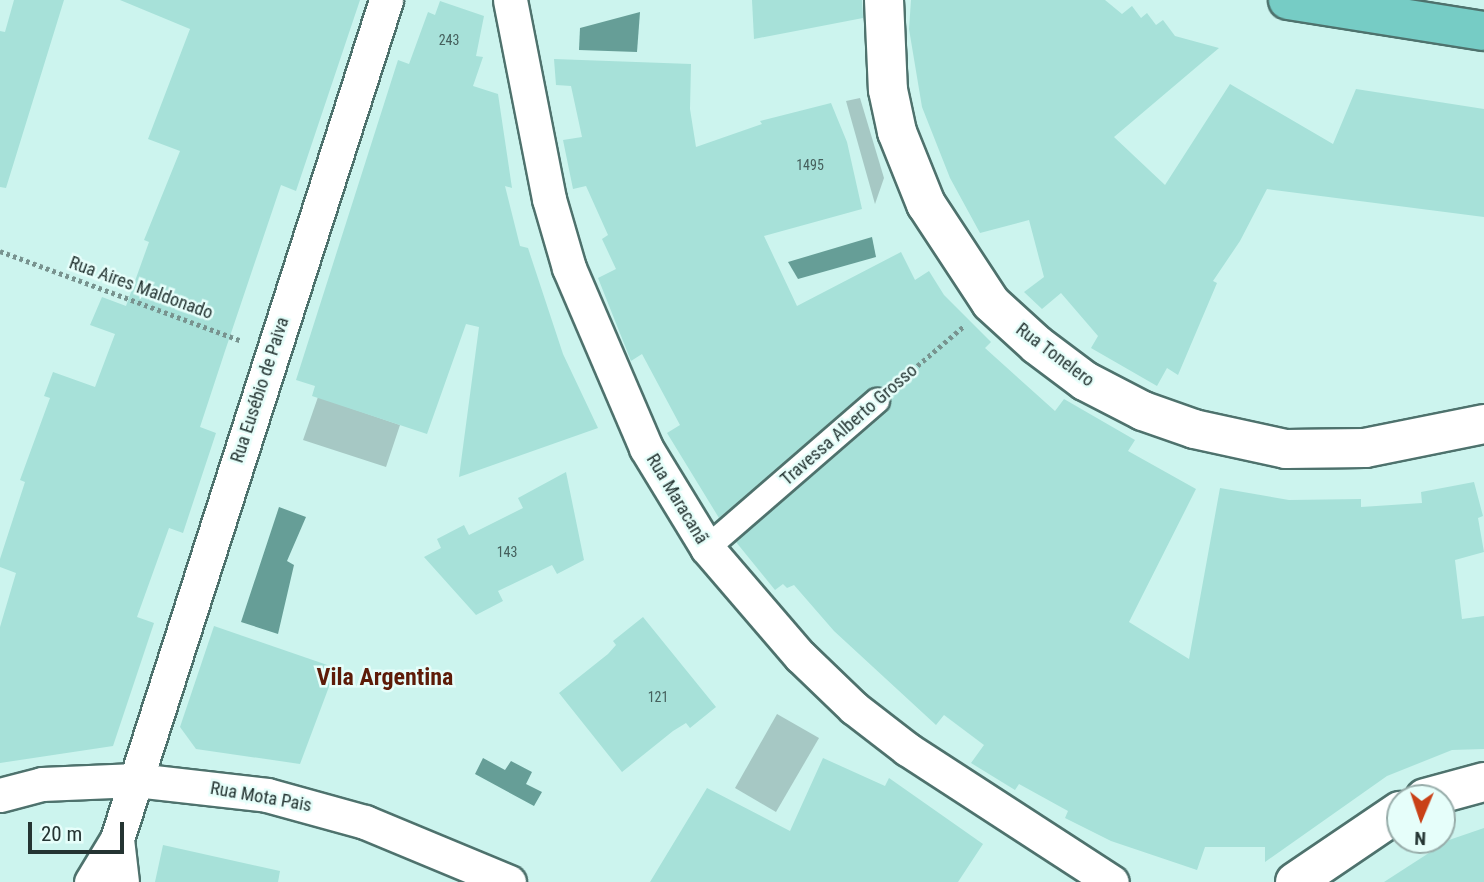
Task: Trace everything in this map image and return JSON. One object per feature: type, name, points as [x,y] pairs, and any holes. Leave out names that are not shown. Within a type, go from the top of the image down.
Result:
[{"type":"main road","points":[[1288,0],[1484,31]]},
{"type":"street","name":"Rua Eusébio de Paiva","points":[[117,839],[386,0]]},
{"type":"street","name":"Rua Maracanã","points":[[510,0],[549,199],[569,268],[646,448],[707,548],[800,656],[854,708],[1067,866],[1112,882]]},
{"type":"street","name":"Rua Tonelero","points":[[884,0],[883,58],[901,145],[942,232],[992,303],[1037,345],[1085,381],[1143,411],[1256,445],[1322,450],[1365,448],[1484,425]]},
{"type":"street","name":"Travessa Alberto Grosso","points":[[707,548],[877,401]]},
{"type":"street","name":"Rua Mota Pais","points":[[0,795],[42,783],[136,780],[227,788],[316,806],[509,882]]},
{"type":"street","points":[[1456,790],[1484,782]]},
{"type":"street","points":[[1295,882],[1386,820]]},
{"type":"street","points":[[91,882],[117,839]]},
{"type":"street","points":[[117,839],[122,882]]},
{"type":"path","name":"Rua Aires Maldonado","points":[[0,251],[272,352]]},
{"type":"path","name":"Travessa Alberto Grosso","points":[[877,401],[992,303]]},
{"type":"shaded area","points":[[640,12],[637,52],[579,50],[580,28]]},
{"type":"shaded area","points":[[860,98],[884,178],[875,204],[846,101]]},
{"type":"shaded area","points":[[872,237],[876,257],[798,279],[788,262]]},
{"type":"shaded area","points":[[318,397],[400,425],[386,467],[303,440]]},
{"type":"shaded area","points":[[279,507],[306,517],[287,561],[294,565],[278,634],[241,622]]},
{"type":"shaded area","points":[[777,714],[819,738],[776,812],[735,788]]},
{"type":"shaded area","points":[[483,758],[505,770],[511,761],[532,772],[526,784],[542,792],[534,806],[475,774]]},
{"type":"building","points":[[14,0],[64,0],[6,188],[0,187],[0,31],[5,32]]},
{"type":"building","points":[[120,0],[360,0],[296,191],[281,185],[225,351],[200,427],[216,433],[183,533],[169,528],[137,617],[154,623],[113,746],[0,763],[0,627],[16,573],[0,567],[0,559],[25,482],[20,480],[50,398],[44,396],[53,372],[95,387],[115,334],[90,325],[102,297],[126,306],[149,242],[144,240],[180,151],[148,139],[190,29]]},
{"type":"building","points":[[752,0],[862,0],[863,18],[754,39]]},
{"type":"building","points":[[911,0],[1105,0],[1122,14],[1132,6],[1141,18],[1147,13],[1156,25],[1163,20],[1175,36],[1219,48],[1114,137],[1165,185],[1230,84],[1333,144],[1356,89],[1484,109],[1484,217],[1267,189],[1240,241],[1213,281],[1217,283],[1178,375],[1167,368],[1157,386],[1091,348],[1098,336],[1061,293],[1042,309],[1024,292],[1044,277],[1029,220],[980,233],[950,178],[922,107],[909,29]]},
{"type":"building","points":[[440,1],[484,16],[476,56],[483,57],[473,86],[498,94],[512,188],[505,186],[520,246],[528,248],[563,354],[598,428],[459,477],[479,327],[466,324],[427,434],[312,396],[315,386],[296,380],[398,60],[409,64],[428,12],[435,15]]},
{"type":"building","points":[[554,59],[691,64],[690,109],[696,147],[762,124],[760,121],[831,103],[847,142],[862,209],[764,236],[797,306],[901,252],[915,280],[929,271],[944,295],[991,342],[985,348],[1055,411],[1064,399],[1135,440],[1128,451],[1196,489],[1129,622],[1189,659],[1220,488],[1289,500],[1361,499],[1361,507],[1422,503],[1421,492],[1474,482],[1483,516],[1478,518],[1484,552],[1455,560],[1462,619],[1484,616],[1484,749],[1452,750],[1387,776],[1265,862],[1265,847],[1205,847],[1197,870],[1111,841],[1065,818],[1068,811],[1019,784],[1015,790],[971,763],[984,745],[944,715],[936,725],[834,631],[794,585],[787,588],[783,584],[775,590],[736,542],[887,412],[891,405],[889,392],[881,387],[867,390],[719,518],[667,433],[680,425],[642,354],[631,361],[598,278],[616,269],[602,239],[608,235],[586,186],[573,189],[563,140],[582,137],[571,86],[556,85]]},
{"type":"building","points":[[566,472],[584,560],[557,574],[552,565],[498,591],[503,601],[476,615],[424,557],[441,548],[437,539],[464,525],[469,535],[523,508],[518,498]]},
{"type":"building","points":[[643,617],[716,707],[690,728],[686,723],[673,731],[622,772],[559,693],[608,654],[616,645],[613,641]]},
{"type":"building","points":[[214,626],[336,668],[300,764],[196,749],[180,727]]},
{"type":"building","points":[[823,758],[885,786],[889,778],[983,844],[958,882],[650,882],[707,788],[790,831]]},
{"type":"building","points":[[1484,828],[1484,882],[1384,882],[1427,854],[1456,854],[1456,838]]},
{"type":"building","points":[[163,845],[280,871],[278,882],[155,882]]},
{"type":"district","name":"Vila Argentina","points":[[385,678]]}]
